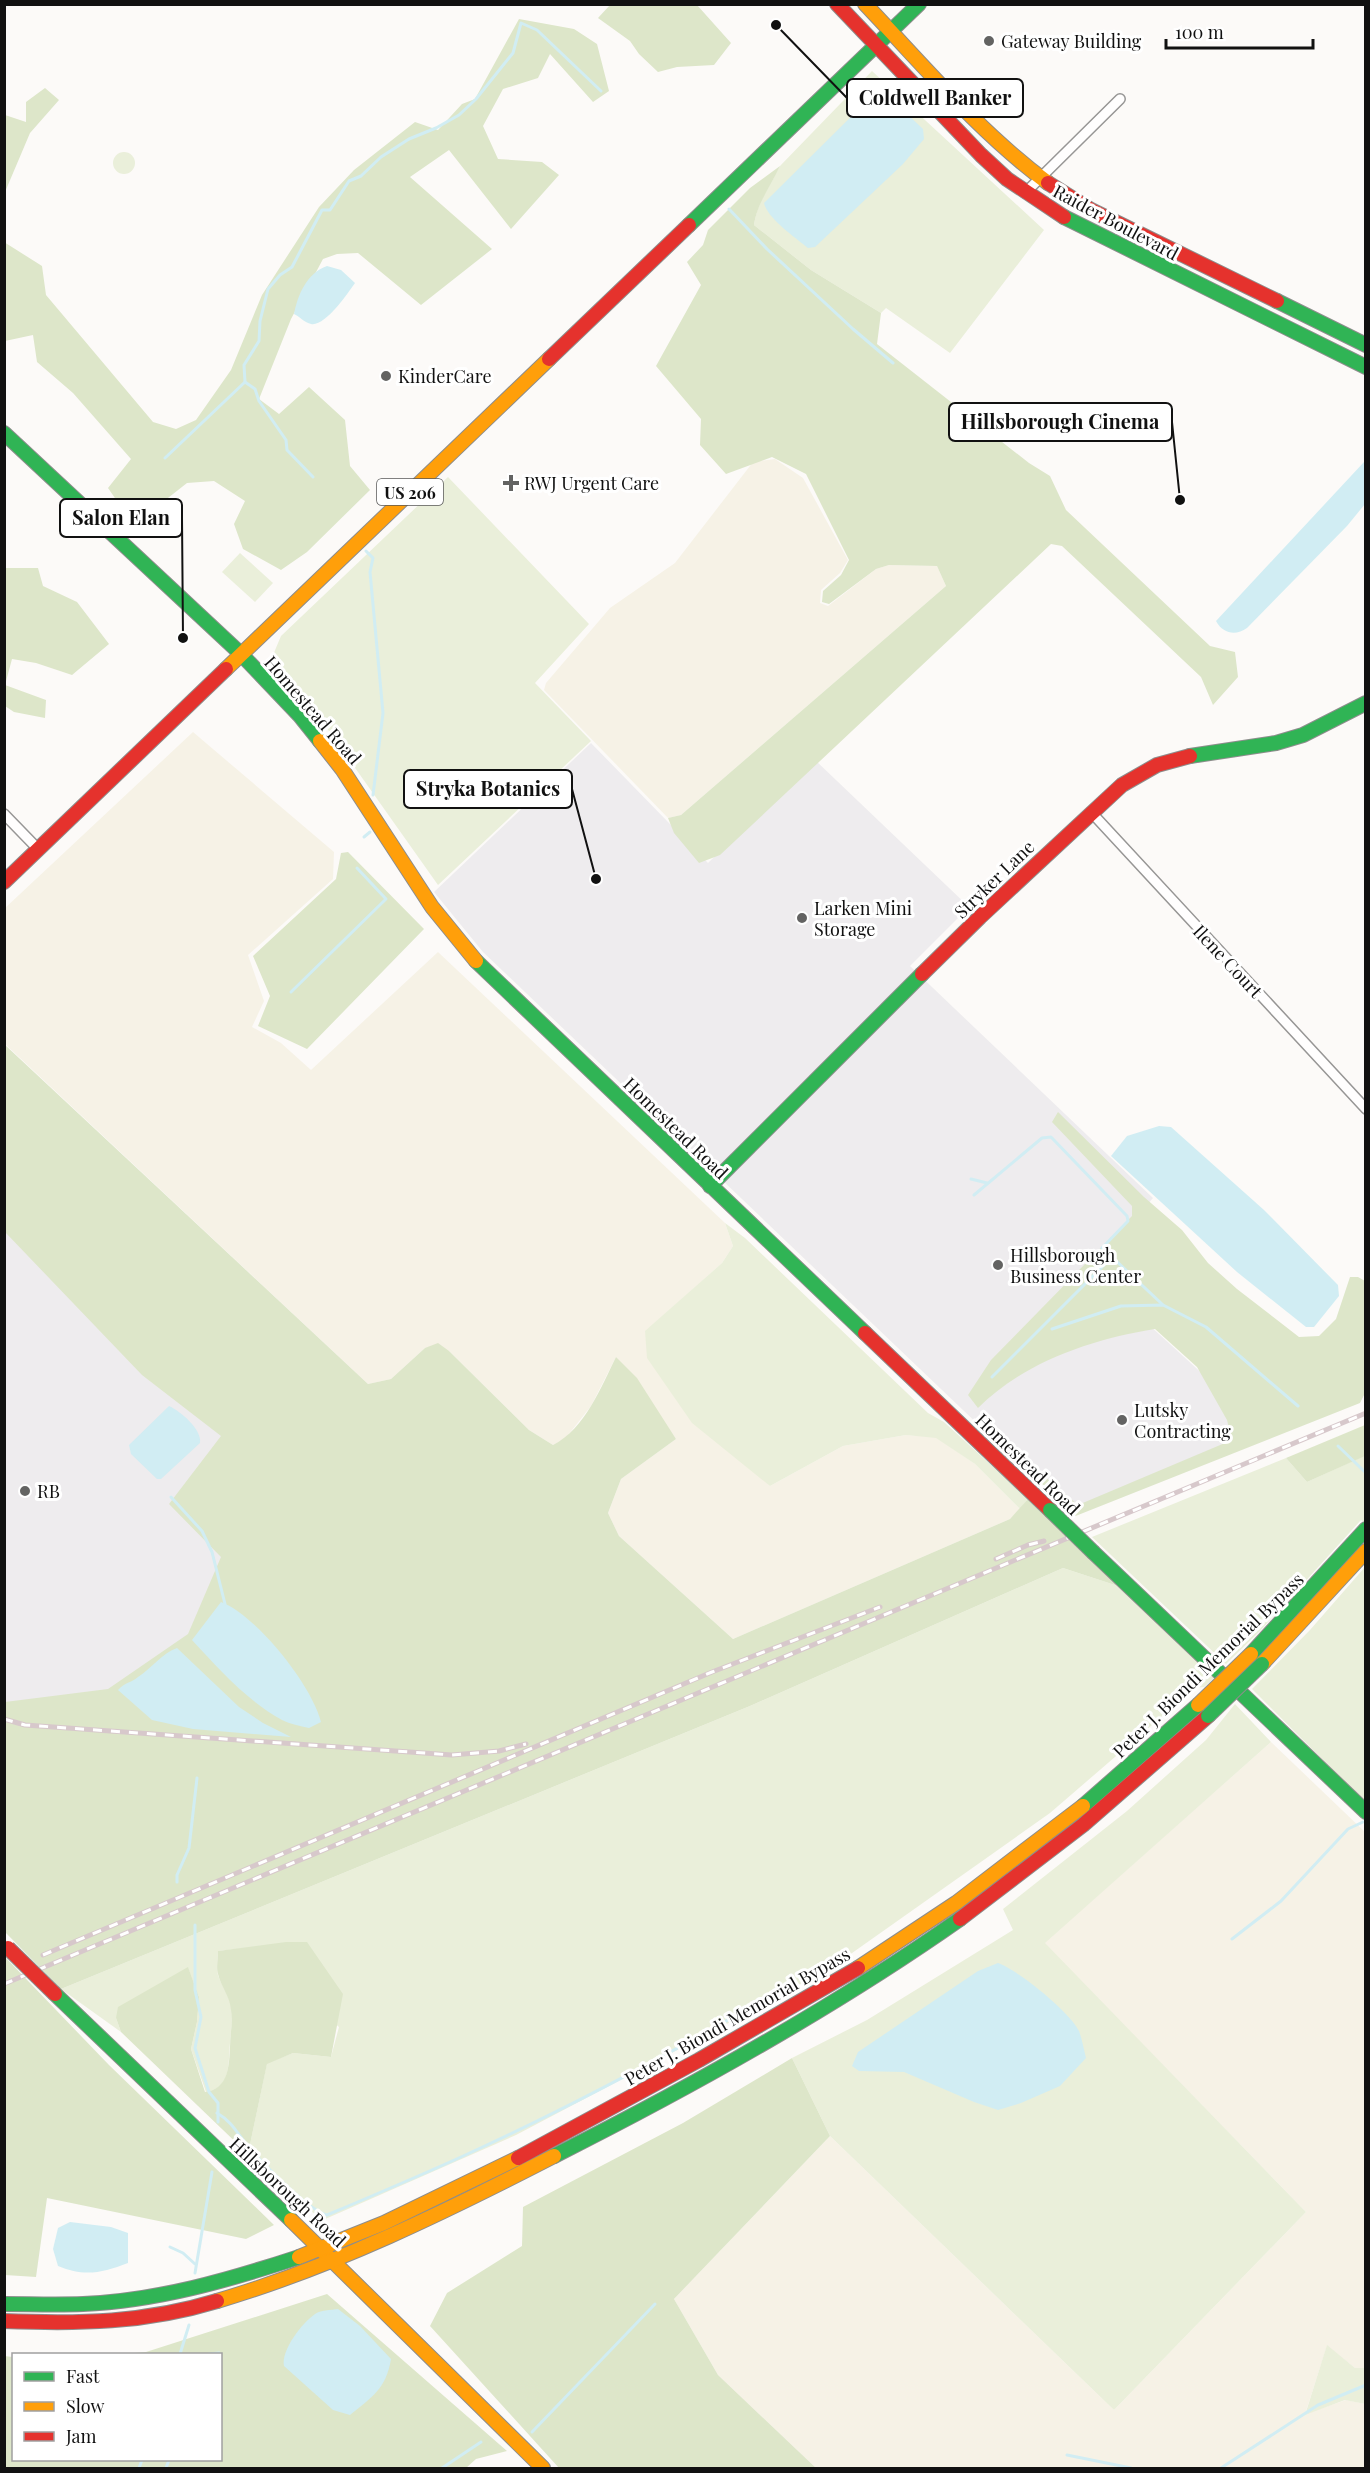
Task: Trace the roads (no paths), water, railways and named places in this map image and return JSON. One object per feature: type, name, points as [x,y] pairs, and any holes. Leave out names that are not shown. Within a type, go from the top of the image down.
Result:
[{"type":"main road","name":"Raider Boulevard","points":[[837,4],[981,155],[1025,193],[1070,221],[1365,367]]},
{"type":"main road","name":"Raider Boulevard","points":[[865,4],[1001,147],[1039,178],[1091,210],[1365,345]]},
{"type":"main road","name":"US 206","points":[[4,882],[919,4]]},
{"type":"main road","name":"Homestead Road","points":[[4,433],[241,654],[322,742],[360,795],[422,893],[465,948],[526,1010],[1365,1812]]},
{"type":"main road","name":"Stryker Lane","points":[[710,1186],[980,916],[1122,785],[1157,765],[1197,753],[1294,739],[1308,734],[1365,703]]},
{"type":"main road","name":"Peter J. Biondi Memorial Bypass","points":[[4,2304],[69,2306],[161,2296],[248,2275],[323,2250],[526,2154],[726,2046],[870,1960],[948,1909],[1048,1835],[1148,1752],[1251,1654],[1331,1569],[1365,1529]]},
{"type":"main road","name":"Peter J. Biondi Memorial Bypass","points":[[4,2321],[51,2324],[154,2318],[253,2291],[335,2261],[501,2182],[704,2079],[890,1966],[953,1923],[1057,1846],[1112,1802],[1208,1716],[1262,1664],[1365,1551]]},
{"type":"main road","name":"Hillsborough Road","points":[[6,1947],[335,2261],[543,2469]]},
{"type":"street","points":[[1025,193],[1120,99]]},
{"type":"street","name":"Ilene Court","points":[[1091,812],[1365,1109]]},
{"type":"street","points":[[4,814],[38,849]]},
{"type":"water","points":[[879,91],[888,96],[923,129],[924,139],[903,164],[815,247],[808,248],[770,215],[764,203]]},
{"type":"water","points":[[327,266],[341,270],[355,283],[329,315],[317,324],[311,324],[294,314],[298,299],[309,279]]},
{"type":"water","points":[[1364,462],[1365,504],[1347,526],[1247,628],[1234,633],[1222,629],[1216,621]]},
{"type":"water","points":[[1159,1126],[1171,1127],[1264,1210],[1338,1285],[1339,1296],[1314,1327],[1306,1327],[1237,1272],[1111,1156],[1127,1136]]},
{"type":"water","points":[[169,1406],[194,1426],[200,1443],[161,1479],[157,1479],[131,1454],[129,1445]]},
{"type":"water","points":[[221,1602],[235,1609],[250,1621],[281,1653],[306,1689],[321,1722],[309,1728],[285,1721],[269,1712],[234,1683],[192,1640]]},
{"type":"water","points":[[177,1648],[239,1707],[263,1723],[291,1737],[193,1729],[152,1720],[118,1690]]},
{"type":"water","points":[[998,1963],[1018,1974],[1043,1993],[1065,2013],[1079,2031],[1086,2058],[1060,2086],[998,2110],[904,2072],[859,2071],[852,2066],[858,2052],[978,1971]]},
{"type":"water","points":[[70,2222],[111,2227],[128,2233],[128,2263],[85,2273],[58,2266],[53,2249],[58,2228]]},
{"type":"water","points":[[338,2309],[360,2326],[391,2359],[386,2378],[377,2392],[350,2415],[333,2410],[284,2366],[289,2345],[304,2324],[317,2313]]},
{"type":"waterway","points":[[165,458],[245,382],[244,365],[259,341],[260,321],[268,289],[280,275],[292,267],[322,210],[330,210],[349,181],[361,176],[381,157],[409,139],[459,115],[476,99],[513,53],[521,23],[537,30],[601,91]]},
{"type":"waterway","points":[[729,209],[767,249],[893,363]]},
{"type":"waterway","points":[[245,382],[255,389],[259,401],[286,440],[287,450],[313,477]]},
{"type":"waterway","points":[[366,551],[373,558],[370,572],[383,713],[373,795]]},
{"type":"waterway","points":[[364,837],[370,832]]},
{"type":"waterway","points":[[291,992],[386,899],[357,868]]},
{"type":"waterway","points":[[974,1195],[1042,1138],[1051,1137],[1127,1216],[1128,1221],[1102,1248]]},
{"type":"waterway","points":[[971,1179],[987,1183]]},
{"type":"waterway","points":[[992,1377],[1112,1257],[1162,1304]]},
{"type":"waterway","points":[[1052,1329],[1121,1306],[1163,1305],[1206,1327],[1298,1406]]},
{"type":"waterway","points":[[1338,1446],[1366,1473]]},
{"type":"waterway","points":[[171,1497],[202,1531],[212,1552],[225,1604]]},
{"type":"waterway","points":[[177,1882],[177,1875],[189,1848],[197,1778]]},
{"type":"waterway","points":[[1232,1939],[1281,1901],[1348,1829],[1363,1822]]},
{"type":"waterway","points":[[195,1925],[195,1990],[201,2017],[195,2048],[209,2092],[218,2103],[218,2122]]},
{"type":"waterway","points":[[217,2113],[230,2123],[252,2151],[285,2184],[309,2204],[327,2215],[502,2138],[584,2098],[784,1988]]},
{"type":"waterway","points":[[195,2273],[212,2172]]},
{"type":"waterway","points":[[170,2247],[183,2253],[195,2264]]},
{"type":"waterway","points":[[532,2432],[655,2304]]},
{"type":"waterway","points":[[180,2353],[189,2325]]},
{"type":"waterway","points":[[1221,2468],[1318,2405],[1366,2385]]},
{"type":"waterway","points":[[442,2468],[481,2442]]},
{"type":"waterway","points":[[1067,2455],[1131,2468]]},
{"type":"waterway","points":[[139,2468],[142,2461]]},
{"type":"waterway","points":[[166,2468],[169,2461]]},
{"type":"railway","points":[[4,1984],[1366,1413]]},
{"type":"railway","points":[[996,1559],[1028,1545],[1044,1541]]},
{"type":"railway","points":[[43,1955],[712,1672],[880,1607]]},
{"type":"railway","points":[[4,1719],[25,1725],[452,1755],[499,1751],[526,1744]]},
{"type":"place","name":"Coldwell Banker","points":[[776,25]]},
{"type":"place","name":"Gateway Building","points":[[989,41]]},
{"type":"place","name":"KinderCare","points":[[386,376]]},
{"type":"place","name":"RWJ Urgent Care","points":[[511,483]]},
{"type":"place","name":"Hillsborough Cinema","points":[[1180,500]]},
{"type":"place","name":"Salon Elan","points":[[183,638]]},
{"type":"place","name":"Stryka Botanics","points":[[596,879]]},
{"type":"place","name":"Larken Mini Storage","points":[[802,918]]},
{"type":"place","name":"Hillsborough Business Center","points":[[998,1265]]},
{"type":"place","name":"Lutsky Contracting","points":[[1122,1420]]},
{"type":"place","name":"RB","points":[[25,1491]]}]
